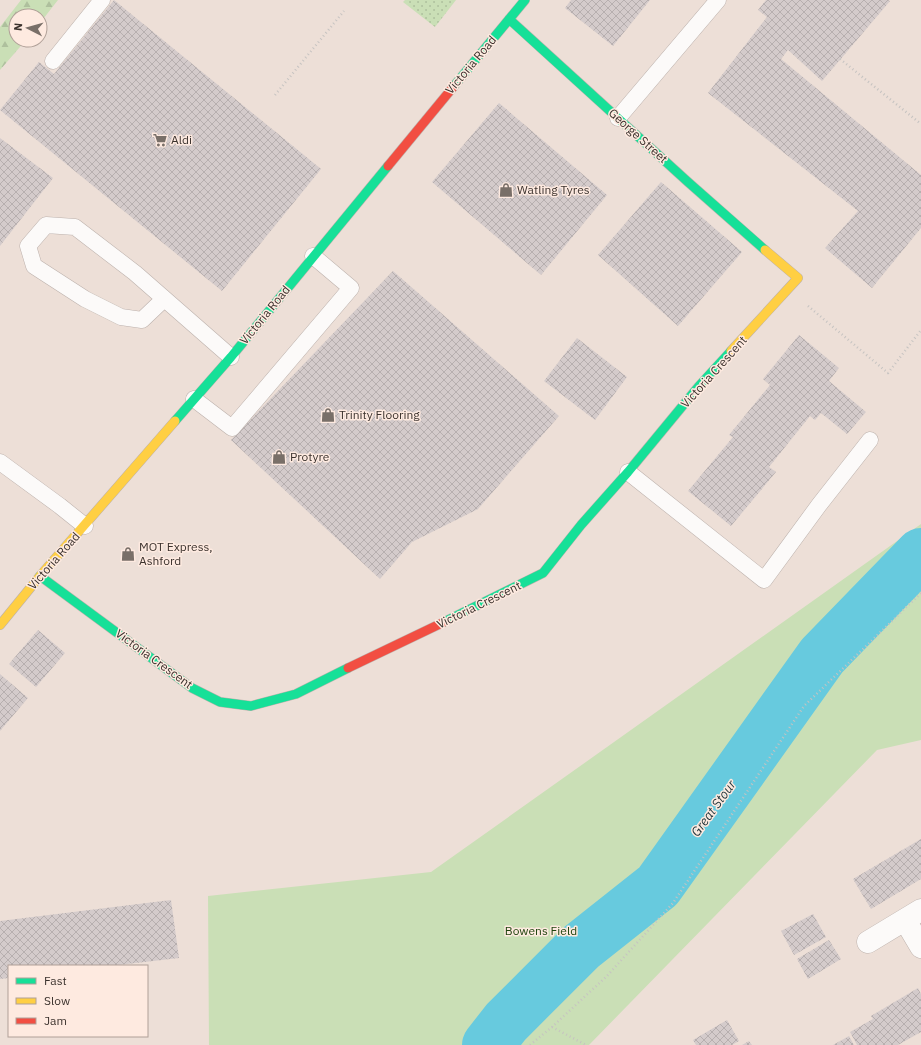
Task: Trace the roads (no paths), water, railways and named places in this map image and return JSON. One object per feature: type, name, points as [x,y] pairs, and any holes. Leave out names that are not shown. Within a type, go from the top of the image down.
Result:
[{"type":"street","name":"Victoria Road","points":[[0,625],[40,576],[86,526],[230,357],[525,0]]},
{"type":"street","name":"George Street","points":[[509,19],[768,253]]},
{"type":"street","name":"Victoria Crescent","points":[[40,576],[192,688],[220,702],[251,706],[296,694],[543,573],[580,525],[628,472],[699,386],[798,278],[768,253]]},
{"type":"street","points":[[868,942],[913,915],[921,947]]},
{"type":"lane","points":[[53,61],[102,0]]},
{"type":"lane","points":[[618,118],[718,0]]},
{"type":"lane","points":[[164,299],[142,320],[121,317],[85,299],[34,266],[28,246],[46,224],[75,228],[134,273],[164,299],[230,357]]},
{"type":"lane","points":[[194,399],[232,428],[351,288],[313,256]]},
{"type":"lane","points":[[628,472],[764,580],[819,505],[870,440]]},
{"type":"lane","points":[[0,462],[86,526]]},
{"type":"waterway","name":"Great Stour","points":[[488,1045],[506,1022],[581,947],[658,886],[822,656],[921,554]]},
{"type":"place","name":"Aldi","points":[[160,140]]},
{"type":"place","name":"Watling Tyres","points":[[506,190]]},
{"type":"place","name":"Trinity Flooring","points":[[328,415]]},
{"type":"place","name":"Protyre","points":[[279,457]]},
{"type":"place","name":"MOT Express, Ashford","points":[[128,554]]},
{"type":"park label","name":"Bowens Field","points":[[541,931]]}]
